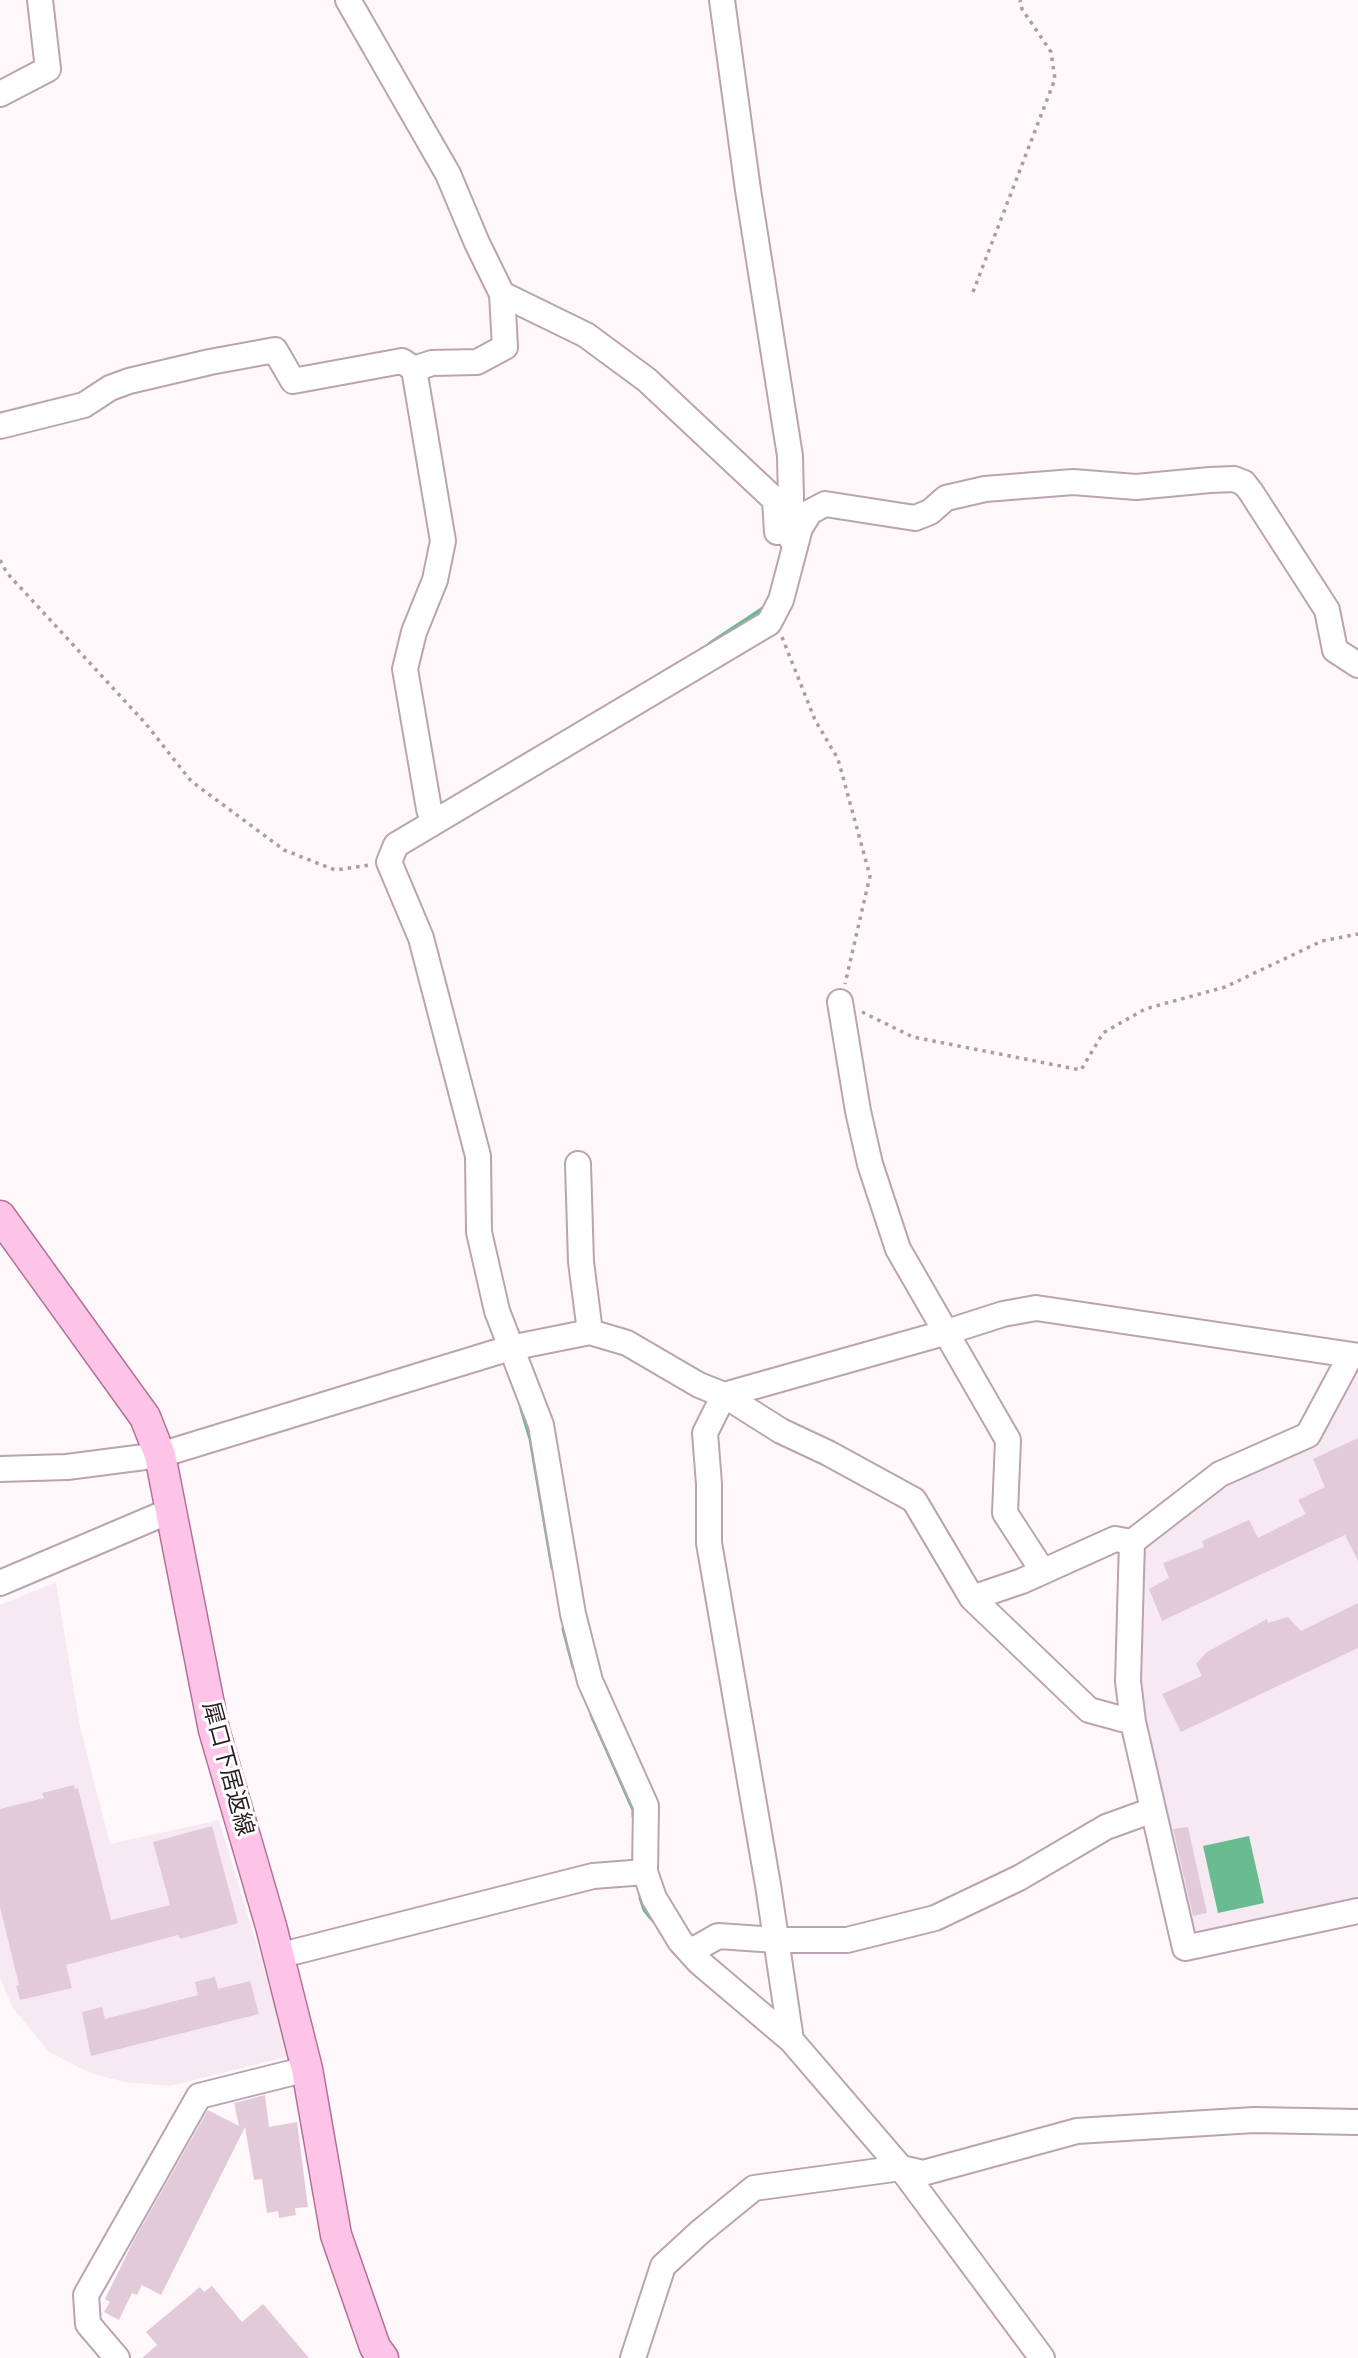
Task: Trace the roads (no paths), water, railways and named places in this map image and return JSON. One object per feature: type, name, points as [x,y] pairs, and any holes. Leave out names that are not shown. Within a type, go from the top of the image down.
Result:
[{"type":"main road","name":"犀口下居返線","points":[[0,1216],[145,1417],[160,1455],[214,1730],[307,2069],[336,2235],[375,2347],[383,2358]]},
{"type":"street","points":[[0,94],[48,69],[40,0]]},
{"type":"street","points":[[348,0],[448,174],[502,294],[505,347],[477,362],[432,363],[414,369]]},
{"type":"street","points":[[722,0],[748,190],[790,456],[792,559]]},
{"type":"street","points":[[502,294],[586,335],[647,380],[775,500],[780,559],[792,559]]},
{"type":"street","points":[[0,426],[84,405],[110,388],[129,381],[275,350],[293,381],[402,361],[414,369],[443,541],[435,580],[414,632],[405,669],[431,815]]},
{"type":"street","points":[[1042,2358],[901,2168],[791,2040],[699,1962],[680,1941],[654,1898],[645,1872],[646,1806],[590,1681],[573,1614],[541,1425],[497,1311],[479,1232],[478,1156],[421,938],[389,862],[396,845],[431,815],[769,623],[781,600],[800,528],[810,512],[825,504],[915,518],[930,512],[946,498],[985,489],[1073,482],[1136,487],[1234,479],[1244,483],[1251,492],[1327,610],[1335,650],[1358,665]]},
{"type":"street","points":[[841,1002],[858,1111],[870,1164],[898,1249],[1008,1440],[1006,1513],[1042,1570]]},
{"type":"street","points":[[578,1164],[581,1262],[590,1332]]},
{"type":"street","points":[[791,2040],[709,1544],[709,1484],[705,1433],[724,1395],[1003,1314],[1036,1307],[1354,1355],[1308,1435],[1220,1474],[1132,1542],[1115,1539],[1022,1581],[972,1598]]},
{"type":"street","points":[[0,1469],[67,1467],[160,1455],[510,1348],[590,1332],[627,1343],[699,1385],[724,1395],[781,1431],[828,1453],[914,1500],[972,1598],[1089,1710],[1133,1722]]},
{"type":"street","points":[[0,1583],[172,1510]]},
{"type":"street","points":[[1132,1542],[1128,1681],[1133,1722],[1185,1948],[1358,1911]]},
{"type":"street","points":[[690,1952],[718,1936],[776,1940],[847,1940],[935,1918],[1019,1878],[1107,1827],[1153,1810]]},
{"type":"street","points":[[278,1956],[593,1876],[645,1872]]},
{"type":"street","points":[[117,2358],[88,2324],[86,2295],[199,2096],[307,2069]]},
{"type":"street","points":[[633,2358],[663,2266],[754,2188],[901,2168],[923,2173],[1077,2131],[1254,2120],[1358,2122]]},
{"type":"waterway","points":[[710,644],[766,607]]},
{"type":"waterway","points":[[522,1409],[531,1439],[553,1568]]},
{"type":"waterway","points":[[564,1629],[574,1667]]},
{"type":"waterway","points":[[592,1715],[634,1810],[634,1816]]},
{"type":"waterway","points":[[641,1898],[645,1910],[655,1922]]}]
